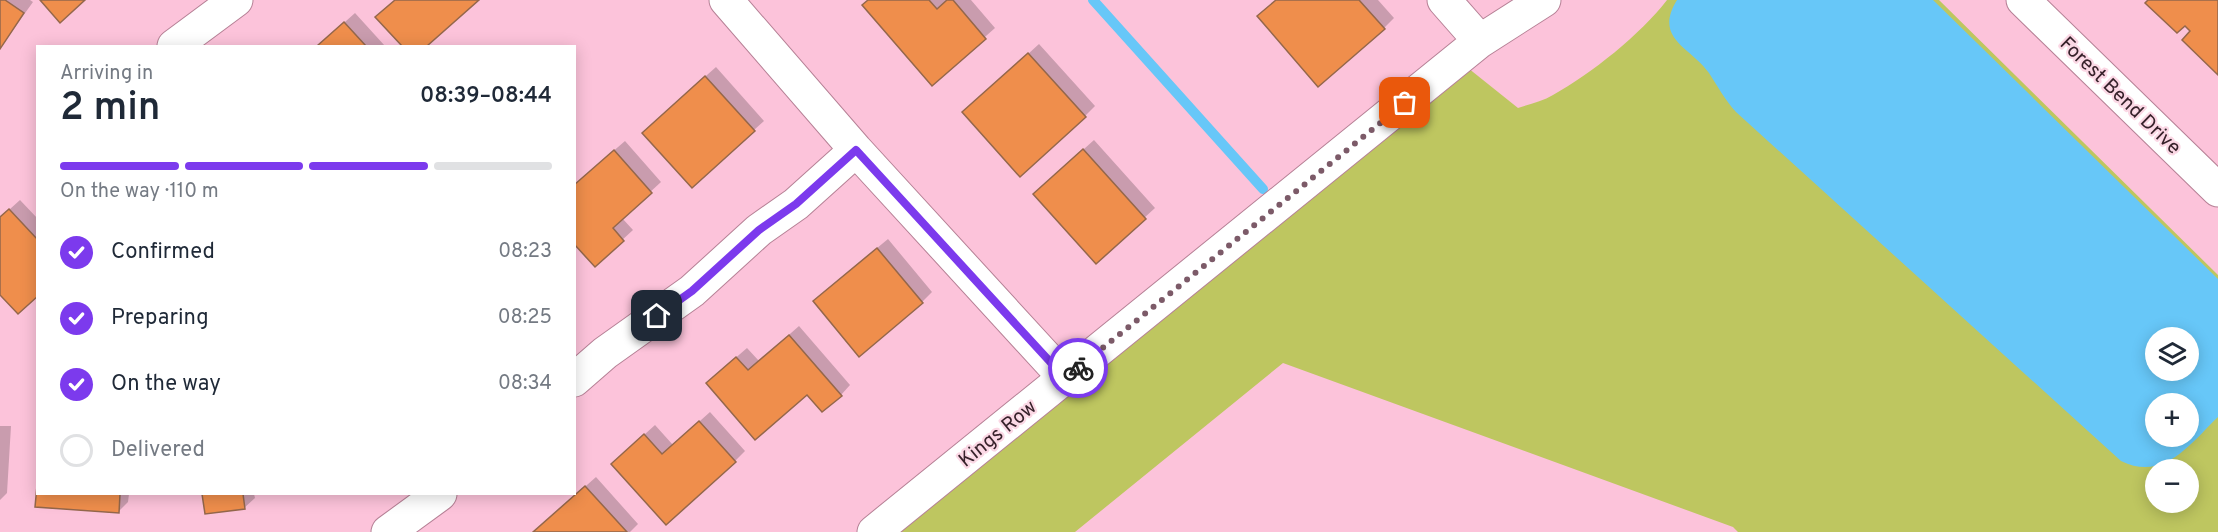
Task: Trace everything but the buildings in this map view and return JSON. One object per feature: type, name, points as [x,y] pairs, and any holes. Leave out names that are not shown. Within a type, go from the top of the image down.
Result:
[{"type":"street","points":[[175,45],[236,0]]},
{"type":"street","points":[[726,0],[856,150],[1065,378]]},
{"type":"street","points":[[1444,0],[1480,41]]},
{"type":"street","name":"Kings Row","points":[[874,532],[1480,41],[1544,0]]},
{"type":"street","name":"Forest Bend Drive","points":[[2023,0],[2218,190]]},
{"type":"street","points":[[576,378],[605,353],[692,291],[759,230],[796,204],[856,150]]},
{"type":"street","points":[[388,532],[439,495]]},
{"type":"green space","points":[[1667,0],[1939,0],[2218,275],[2218,532],[1738,532],[1733,527],[1283,363],[1075,532],[874,532],[1458,60],[1518,108],[1549,97],[1568,86],[1614,52],[1644,26]]},
{"type":"water","points":[[1677,0],[1933,0],[2218,279],[2218,417],[2199,435],[2199,393],[2145,393],[2145,447],[2187,447],[2171,459],[2145,459],[2145,467],[2121,461],[1736,112],[1709,73],[1677,41],[1669,24]]},
{"type":"waterway","points":[[1093,0],[1263,189]]},
{"type":"way so far","points":[[1078,368],[1405,103]]},
{"type":"route","points":[[657,316],[692,291],[759,230],[796,204],[856,150],[1065,378],[1078,368]]}]
